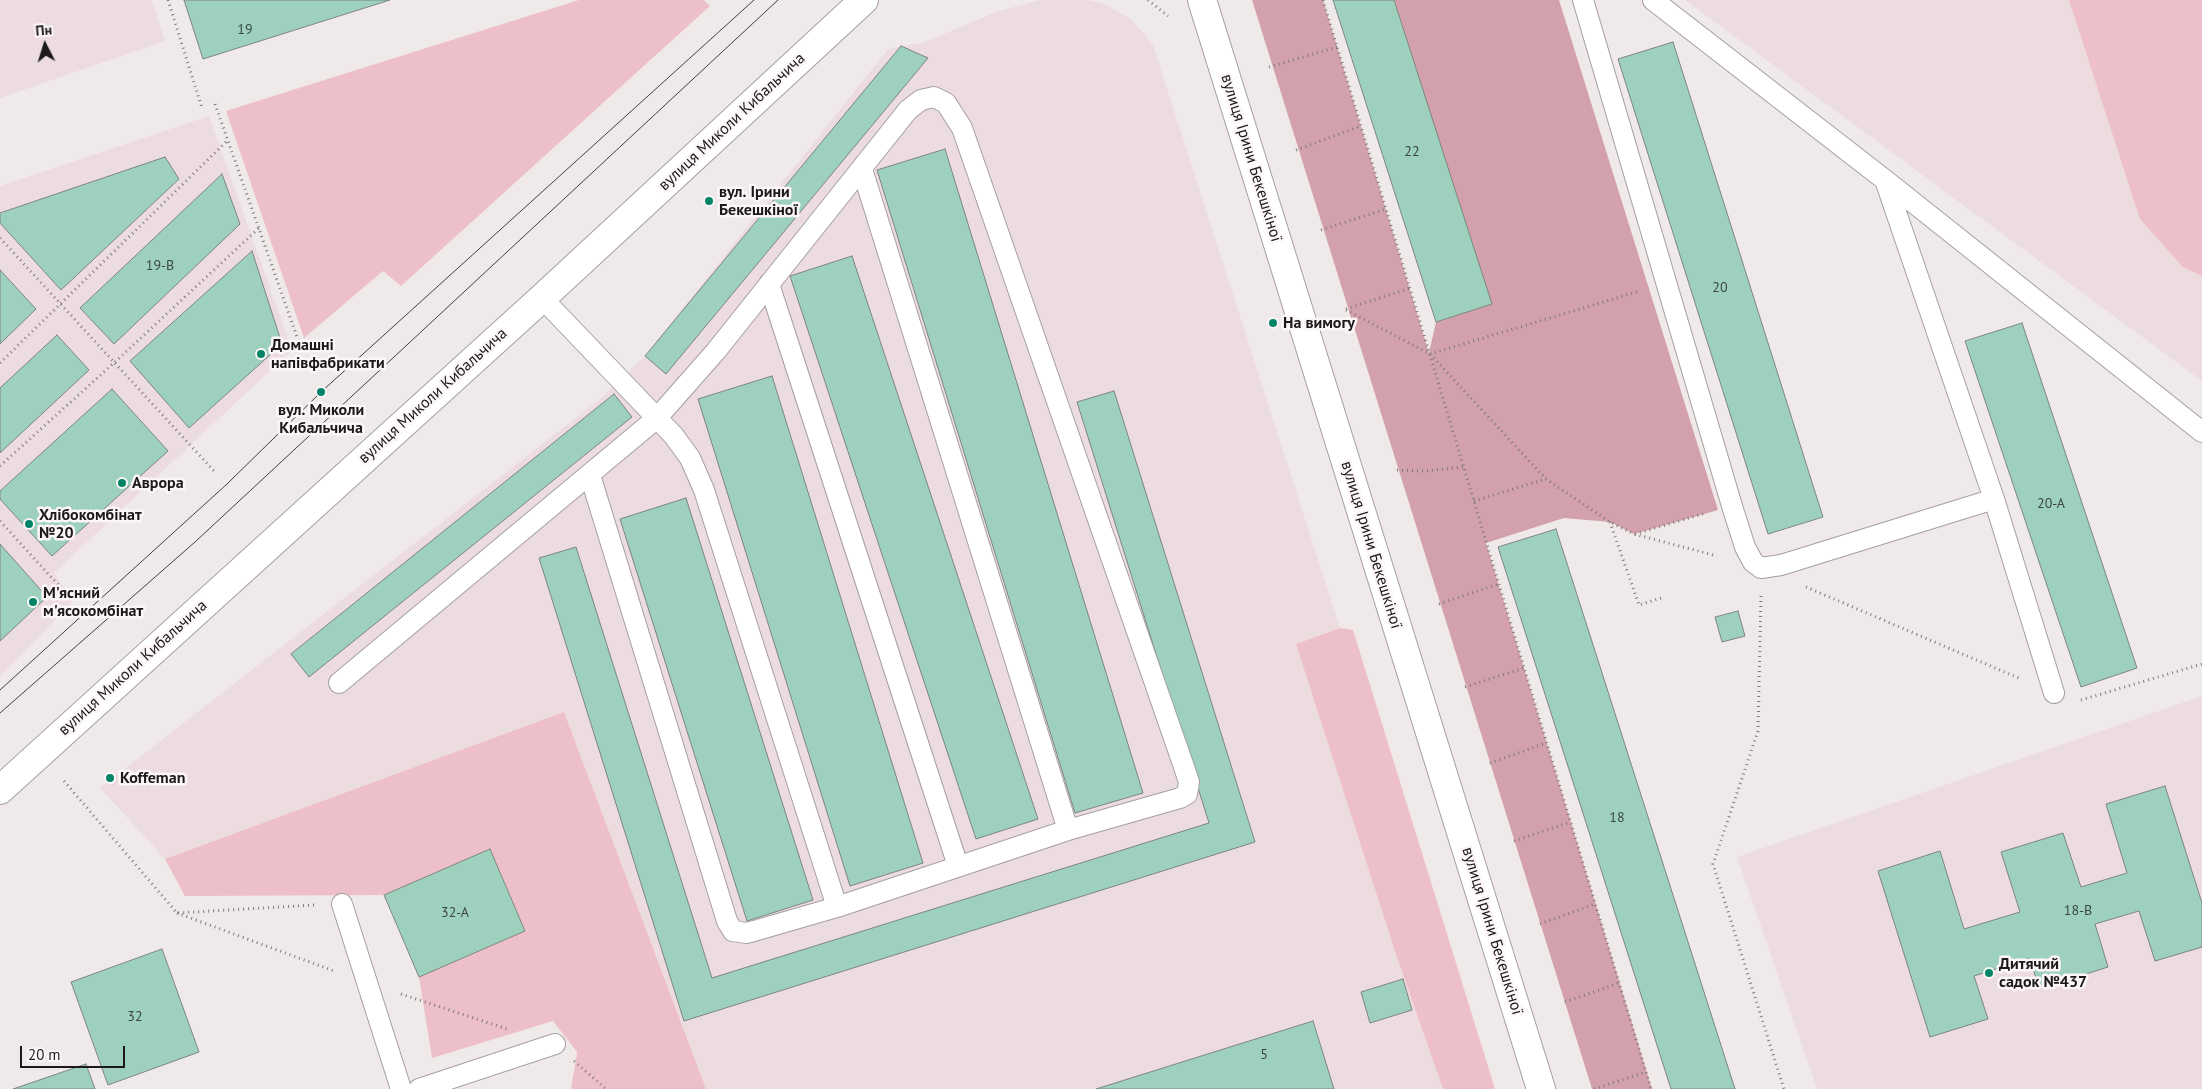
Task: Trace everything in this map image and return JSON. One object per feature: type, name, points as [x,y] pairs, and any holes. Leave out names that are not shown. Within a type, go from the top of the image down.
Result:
[{"type":"street","name":"вулиця Миколи Кибальчича","points":[[0,790],[542,298],[864,0]]},
{"type":"street","name":"вулиця Ірини Бекешкіної","points":[[1202,0],[1541,1089]]},
{"type":"lane","points":[[1583,0],[1732,506],[1745,547],[1753,562],[1762,568],[1781,565],[1994,499]]},
{"type":"lane","points":[[1653,0],[1885,180],[2202,432]]},
{"type":"lane","points":[[339,683],[658,418],[769,284],[908,110],[921,100],[934,98],[946,104],[962,128],[1189,782],[1187,794],[1180,798],[1068,830],[836,907],[746,933],[733,931],[727,921],[590,475]]},
{"type":"lane","points":[[862,169],[1068,830]]},
{"type":"lane","points":[[1885,180],[1994,499],[2054,693]]},
{"type":"lane","points":[[769,284],[958,866]]},
{"type":"lane","points":[[542,298],[658,418],[690,458],[704,490],[836,907]]},
{"type":"lane","points":[[342,904],[401,1089]]},
{"type":"lane","points":[[419,1089],[555,1044]]},
{"type":"path","points":[[168,0],[202,108]]},
{"type":"path","points":[[1148,0],[1168,16]]},
{"type":"path","points":[[1323,0],[1651,1089]]},
{"type":"path","points":[[1269,67],[1337,47]]},
{"type":"path","points":[[215,104],[302,351]]},
{"type":"path","points":[[1296,150],[1361,126]]},
{"type":"path","points":[[0,363],[228,140]]},
{"type":"path","points":[[1321,230],[1386,209]]},
{"type":"path","points":[[0,466],[259,228]]},
{"type":"path","points":[[0,238],[214,471]]},
{"type":"path","points":[[1430,354],[1667,283]]},
{"type":"path","points":[[1410,288],[1346,310],[1430,354],[1546,479],[1610,522],[1634,534],[1762,568],[2054,693],[2083,700],[2202,664]]},
{"type":"path","points":[[1397,470],[1424,471],[1464,467]]},
{"type":"path","points":[[1474,502],[1546,479]]},
{"type":"path","points":[[1634,534],[1732,506]]},
{"type":"path","points":[[0,521],[73,601]]},
{"type":"path","points":[[1610,522],[1639,605],[1661,598]]},
{"type":"path","points":[[1762,568],[1758,731],[1713,864],[1784,1089]]},
{"type":"path","points":[[1439,604],[1498,584]]},
{"type":"path","points":[[1465,686],[1524,668]]},
{"type":"path","points":[[1490,763],[1546,743]]},
{"type":"path","points":[[64,781],[177,913],[342,904]]},
{"type":"path","points":[[1514,841],[1570,822]]},
{"type":"path","points":[[1540,924],[1595,904]]},
{"type":"path","points":[[1565,1002],[1619,983]]},
{"type":"path","points":[[1594,1089],[1646,1072]]},
{"type":"shaded area","points":[[0,0],[152,0],[165,41],[0,98]]},
{"type":"shaded area","points":[[579,0],[704,0],[710,6],[401,286],[383,271],[304,338],[226,111]]},
{"type":"shaded area","points":[[1040,0],[1089,0],[1102,3],[1132,20],[1153,45],[1340,628],[1296,644],[1443,1089],[706,1089],[564,712],[165,859],[100,788],[600,399],[645,356],[888,49],[924,42],[999,11]]},
{"type":"shaded area","points":[[1252,0],[1323,0],[1429,353],[1436,322],[1491,304],[1394,0],[1559,0],[1718,510],[1634,534],[1610,522],[1564,518],[1486,543],[1652,1089],[1592,1089]]},
{"type":"shaded area","points":[[1685,0],[2202,0],[2202,381]]},
{"type":"shaded area","points":[[2069,0],[2202,0],[2202,276],[2183,267],[2140,219]]},
{"type":"shaded area","points":[[209,116],[292,350],[54,573],[73,601],[0,677],[0,186]]},
{"type":"shaded area","points":[[1340,628],[1353,630],[1495,1089],[1443,1089],[1395,951],[1296,644]]},
{"type":"shaded area","name":"Дитячий садок №437","points":[[2202,696],[2202,1089],[1817,1089],[1737,857]]},
{"type":"shaded area","points":[[564,712],[706,1089],[571,1089],[577,1052],[553,1021],[432,1058],[419,977],[525,931],[490,849],[384,895],[185,896],[165,859]]},
{"type":"building","points":[[184,0],[390,0],[203,59]]},
{"type":"building","points":[[1333,0],[1394,0],[1492,304],[1436,322]]},
{"type":"building","points":[[1673,42],[1823,517],[1768,534],[1618,59]]},
{"type":"building","points":[[901,46],[928,58],[666,374],[645,356]]},
{"type":"building","points":[[945,149],[1143,793],[1075,813],[877,170]]},
{"type":"building","points":[[165,157],[179,179],[61,290],[0,223],[0,213]]},
{"type":"building","points":[[222,174],[240,224],[114,344],[80,308]]},
{"type":"building","points":[[252,251],[282,344],[189,428],[130,361]]},
{"type":"building","points":[[852,256],[1038,819],[976,839],[790,276]]},
{"type":"building","points":[[0,270],[36,309],[0,344]]},
{"type":"building","points":[[2022,323],[2137,668],[2081,687],[1965,341]]},
{"type":"building","points":[[57,335],[89,370],[0,453],[0,388]]},
{"type":"building","points":[[772,376],[923,863],[850,886],[698,399]]},
{"type":"building","points":[[112,389],[168,451],[52,556],[0,499],[0,491]]},
{"type":"building","points":[[1114,391],[1255,842],[684,1021],[539,558],[576,547],[712,978],[1209,823],[1077,402]]},
{"type":"building","points":[[614,394],[632,417],[309,677],[291,654]]},
{"type":"building","points":[[686,498],[813,900],[747,921],[620,519]]},
{"type":"building","points":[[1556,529],[1735,1089],[1671,1089],[1498,547]]},
{"type":"building","points":[[0,544],[47,597],[0,641]]},
{"type":"building","points":[[1738,611],[1745,636],[1722,642],[1715,617]]},
{"type":"building","points":[[2165,786],[2202,903],[2202,947],[2155,961],[2139,911],[2095,924],[2108,967],[2039,989],[2030,958],[1974,976],[1988,1019],[1930,1037],[1878,871],[1940,851],[1964,929],[2020,912],[2001,852],[2063,833],[2081,887],[2127,873],[2106,804]]},
{"type":"building","points":[[490,849],[525,931],[419,977],[384,895]]},
{"type":"building","points":[[162,949],[199,1052],[108,1085],[71,982]]},
{"type":"building","points":[[1403,979],[1412,1010],[1370,1023],[1361,992]]},
{"type":"building","points":[[1313,1021],[1334,1089],[1096,1089]]},
{"type":"building","points":[[86,1064],[95,1089],[13,1089]]},
{"type":"tram line","points":[[0,690],[227,484],[321,392],[754,0]]},
{"type":"tram line","points":[[0,713],[195,542],[778,0]]},
{"type":"place","name":"вул. Ірини Бекешкіної","points":[[709,201]]},
{"type":"place","name":"На вимогу","points":[[1273,323]]},
{"type":"place","name":"Домашні напівфабрикати","points":[[261,354]]},
{"type":"place","name":"вул. Миколи Кибальчича","points":[[321,392]]},
{"type":"place","name":"Аврора","points":[[122,483]]},
{"type":"place","name":"Хлібокомбінат №20","points":[[29,524]]},
{"type":"place","name":"М'ясний м'ясокомбінат","points":[[33,602]]},
{"type":"place","name":"Koffeman","points":[[110,778]]},
{"type":"place","name":"Дитячий садок №437","points":[[1989,973]]}]
